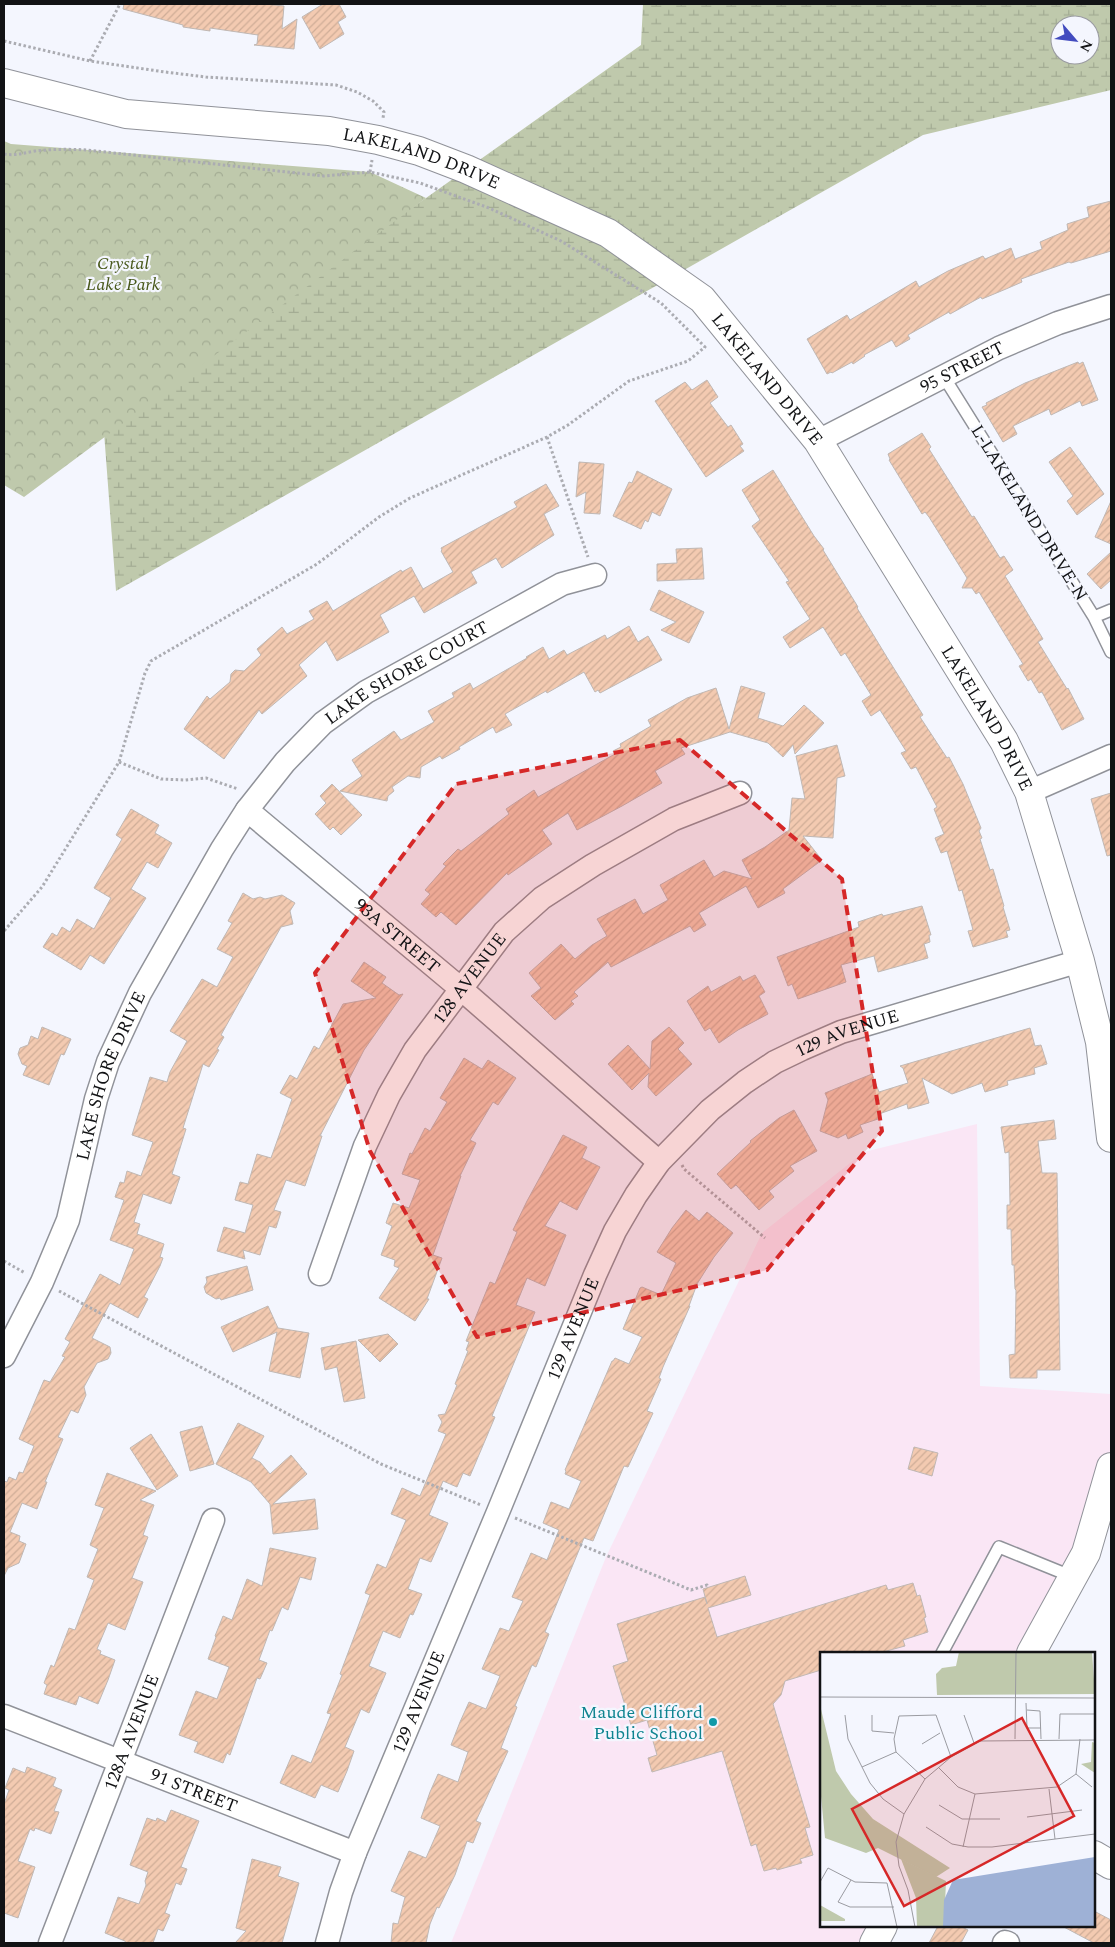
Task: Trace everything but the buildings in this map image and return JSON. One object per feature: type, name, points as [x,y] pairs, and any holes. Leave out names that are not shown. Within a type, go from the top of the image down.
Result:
[{"type":"street","name":"LAKELAND DRIVE","points":[[4,83],[126,114],[329,131],[378,140],[419,151],[466,169],[608,233],[702,299],[818,441],[1004,741],[1029,792],[1080,961],[1100,1042],[1111,1131]]},
{"type":"street","name":"95 STREET","points":[[818,441],[999,348],[1058,323],[1111,306]]},
{"type":"street","name":"LAKE SHORE COURT","points":[[252,803],[284,762],[323,722],[366,692],[562,584],[595,575]]},
{"type":"street","points":[[1029,792],[1111,756]]},
{"type":"street","name":"128 AVENUE","points":[[320,1274],[365,1146],[389,1095],[415,1050],[504,932],[542,898],[593,865],[674,820],[740,793]]},
{"type":"street","name":"93A STREET","points":[[252,803],[460,988],[666,1154]]},
{"type":"street","name":"LAKE SHORE DRIVE","points":[[4,1356],[42,1282],[68,1220],[96,1099],[108,1062],[140,993],[222,849],[252,803]]},
{"type":"street","name":"129 AVENUE","points":[[327,1943],[341,1892],[355,1853],[595,1275],[615,1231],[636,1195],[666,1154],[710,1110],[745,1082],[775,1062],[802,1048],[841,1032],[1080,961]]},
{"type":"street","points":[[1032,1652],[1086,1553],[1111,1467]]},
{"type":"street","name":"128A AVENUE","points":[[50,1943],[213,1520]]},
{"type":"street","name":"91 STREET","points":[[4,1716],[355,1853]]},
{"type":"street","points":[[1095,1856],[1111,1864]]},
{"type":"street","points":[[874,1943],[882,1927]]},
{"type":"street","points":[[1004,1943],[1008,1943]]},
{"type":"lane","name":"L-LAKELAND DRIVE-N","points":[[944,376],[1094,617],[1111,652]]},
{"type":"lane","points":[[1094,617],[1111,610]]},
{"type":"lane","points":[[943,1652],[999,1547],[1073,1577]]},
{"type":"path","points":[[90,61],[120,4]]},
{"type":"path","points":[[4,41],[90,61],[206,77],[336,85],[357,92],[373,101],[384,112],[370,172]]},
{"type":"path","points":[[4,154],[13,156],[34,151],[87,150],[324,176],[370,172],[420,183],[481,205],[561,242],[661,303],[706,347],[688,360],[629,381],[568,425],[547,437],[410,498],[379,517],[317,564],[151,661],[145,673],[119,762],[42,887],[4,931]]},
{"type":"path","points":[[547,437],[595,575]]},
{"type":"path","points":[[119,762],[161,779],[186,780],[206,778],[252,803]]},
{"type":"path","points":[[666,1154],[765,1238]]},
{"type":"path","points":[[4,1261],[382,1464],[691,1590],[707,1585],[708,1588]]},
{"type":"highlighted area","points":[[680,740],[842,879],[882,1131],[767,1270],[477,1337],[370,1151],[315,973],[456,784]]},
{"type":"shaded area","points":[[977,1124],[980,1386],[1111,1394],[1111,1467],[1031,1652],[820,1652],[820,1927],[882,1927],[874,1943],[451,1943],[606,1557],[762,1233],[864,1152]]},
{"type":"green space","points":[[643,4],[1111,4],[1111,90],[923,135],[116,591],[103,419],[426,198],[641,45]]},
{"type":"green space","name":"Crystal Lake Park","points":[[4,141],[11,144],[370,172],[426,198],[24,497],[4,485]]},
{"type":"place","name":"Maude Clifford Public School","points":[[713,1722]]}]
